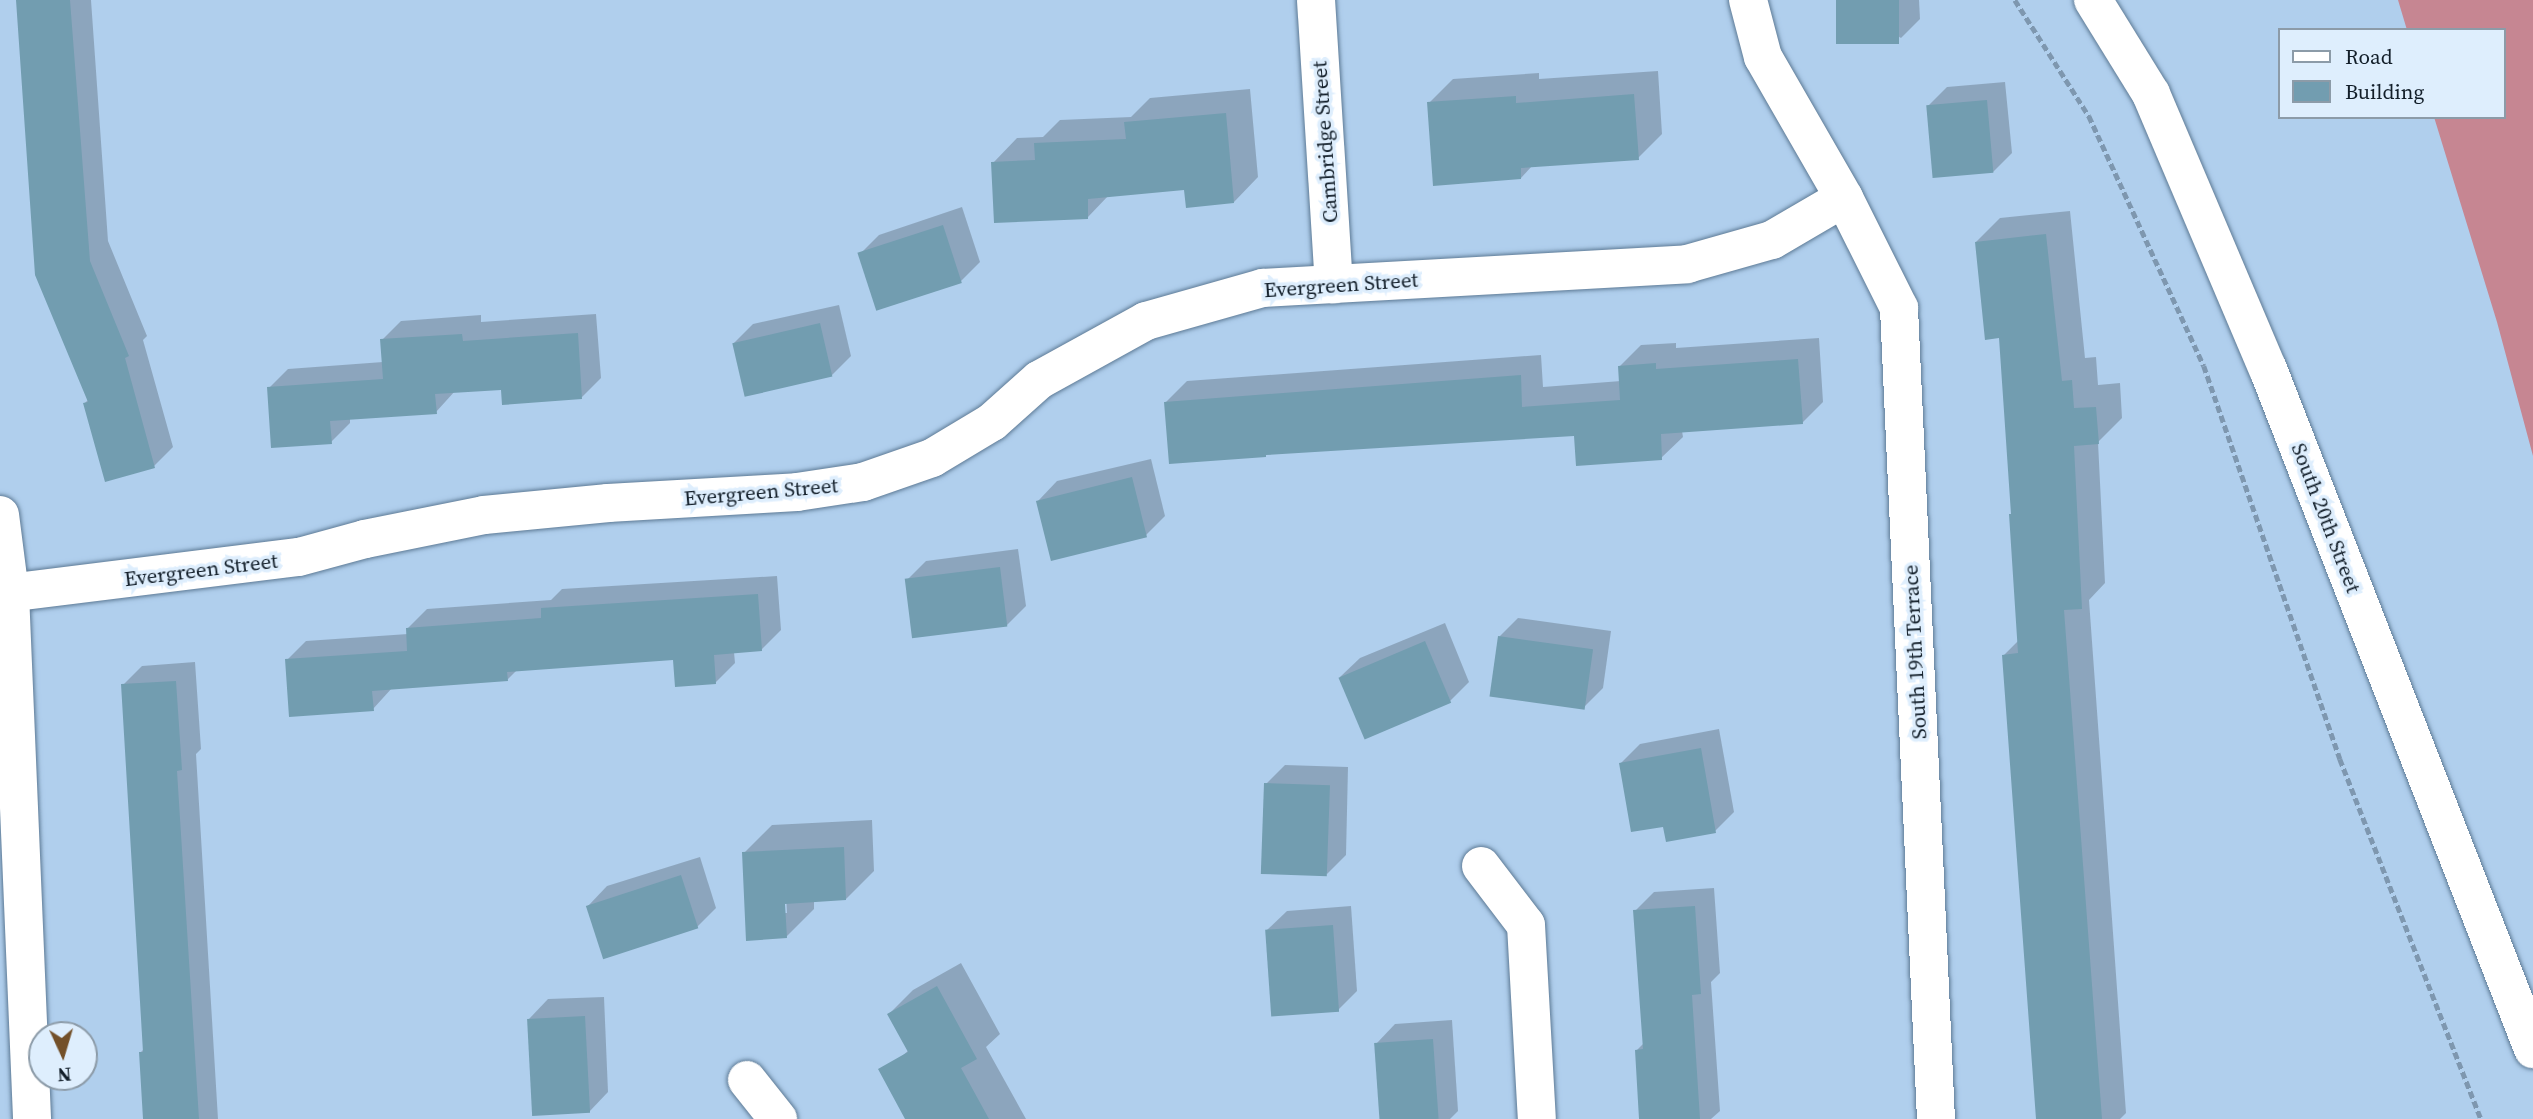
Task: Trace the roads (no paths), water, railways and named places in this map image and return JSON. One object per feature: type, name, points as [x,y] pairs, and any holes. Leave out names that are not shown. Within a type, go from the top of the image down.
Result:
[{"type":"street","name":"Cambridge Street","points":[[1316,0],[1334,284]]},
{"type":"street","name":"South 19th Terrace","points":[[1748,0],[1763,57],[1844,198],[1899,308],[1936,1119]]},
{"type":"street","name":"South 20th Street","points":[[2093,0],[2151,94],[2268,369],[2533,1049]]},
{"type":"street","name":"Evergreen Street","points":[[5,594],[299,557],[365,538],[484,515],[608,503],[797,492],[863,482],[932,457],[992,422],[1040,380],[1146,321],[1263,288],[1687,264],[1772,240],[1844,198]]},
{"type":"street","points":[[0,515],[5,594],[14,1053],[32,1119]]},
{"type":"street","points":[[1481,866],[1526,925],[1537,1119]]},
{"type":"street","points":[[747,1080],[778,1119]]}]
